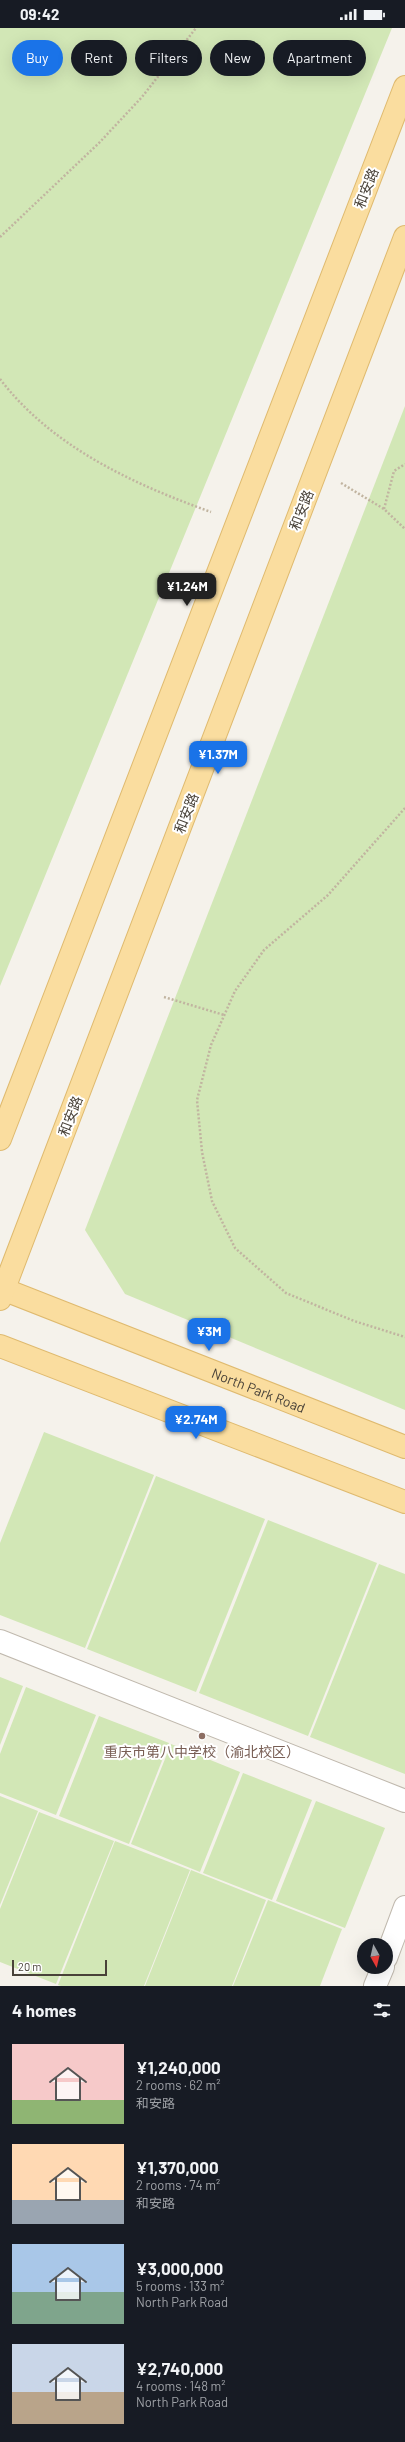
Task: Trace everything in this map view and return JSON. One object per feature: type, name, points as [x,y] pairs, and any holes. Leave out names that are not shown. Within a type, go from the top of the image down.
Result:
[{"type":"main road","name":"和安路","points":[[0,1139],[405,87]]},
{"type":"main road","name":"和安路","points":[[1,1292],[405,237]]},
{"type":"main road","name":"North Park Road","points":[[1,1292],[405,1446]]},
{"type":"main road","points":[[0,1346],[405,1502]]},
{"type":"lane","points":[[0,1641],[405,1801]]},
{"type":"lane","points":[[393,1939],[405,1907]]},
{"type":"lane","points":[[375,1986],[380,1974]]},
{"type":"path","points":[[0,237],[99,143],[131,108],[196,28]]},
{"type":"path","points":[[0,379],[17,401],[85,456],[164,496],[216,514]]},
{"type":"path","points":[[384,509],[394,471],[405,464]]},
{"type":"path","points":[[317,469],[384,509],[405,529]]},
{"type":"path","points":[[405,808],[328,895],[264,950],[235,991],[210,1045],[197,1100],[202,1152],[212,1201],[235,1248],[286,1293],[354,1321],[405,1337]]},
{"type":"path","points":[[164,997],[224,1015]]},
{"type":"green space","points":[[0,28],[392,28],[0,986]]},
{"type":"green space","points":[[405,406],[405,1410],[125,1294],[85,1230]]},
{"type":"green space","points":[[44,1432],[154,1475],[85,1648],[0,1615],[0,1543]]},
{"type":"green space","points":[[156,1476],[265,1519],[196,1692],[87,1649]]},
{"type":"green space","points":[[268,1520],[377,1563],[308,1736],[199,1693]]},
{"type":"green space","points":[[379,1564],[405,1574],[405,1774],[310,1737]]},
{"type":"green space","points":[[0,1677],[23,1686],[0,1745]]},
{"type":"green space","points":[[26,1687],[96,1715],[56,1815],[0,1793],[0,1754]]},
{"type":"green space","points":[[99,1716],[169,1743],[129,1844],[59,1816]]},
{"type":"green space","points":[[171,1744],[240,1772],[200,1872],[131,1844]]},
{"type":"green space","points":[[243,1773],[312,1800],[272,1900],[203,1873]]},
{"type":"green space","points":[[0,1796],[38,1811],[0,1905]]},
{"type":"green space","points":[[316,1801],[385,1828],[345,1928],[276,1901]]},
{"type":"green space","points":[[39,1812],[114,1841],[56,1984],[0,1962],[0,1909]]},
{"type":"green space","points":[[115,1841],[190,1870],[144,1986],[58,1985]]},
{"type":"green space","points":[[191,1870],[266,1900],[232,1986],[145,1986]]},
{"type":"green space","points":[[268,1900],[342,1929],[320,1986],[233,1986]]},
{"type":"place","name":"重庆市第八中学校（渝北校区）","points":[[202,1736]]}]
